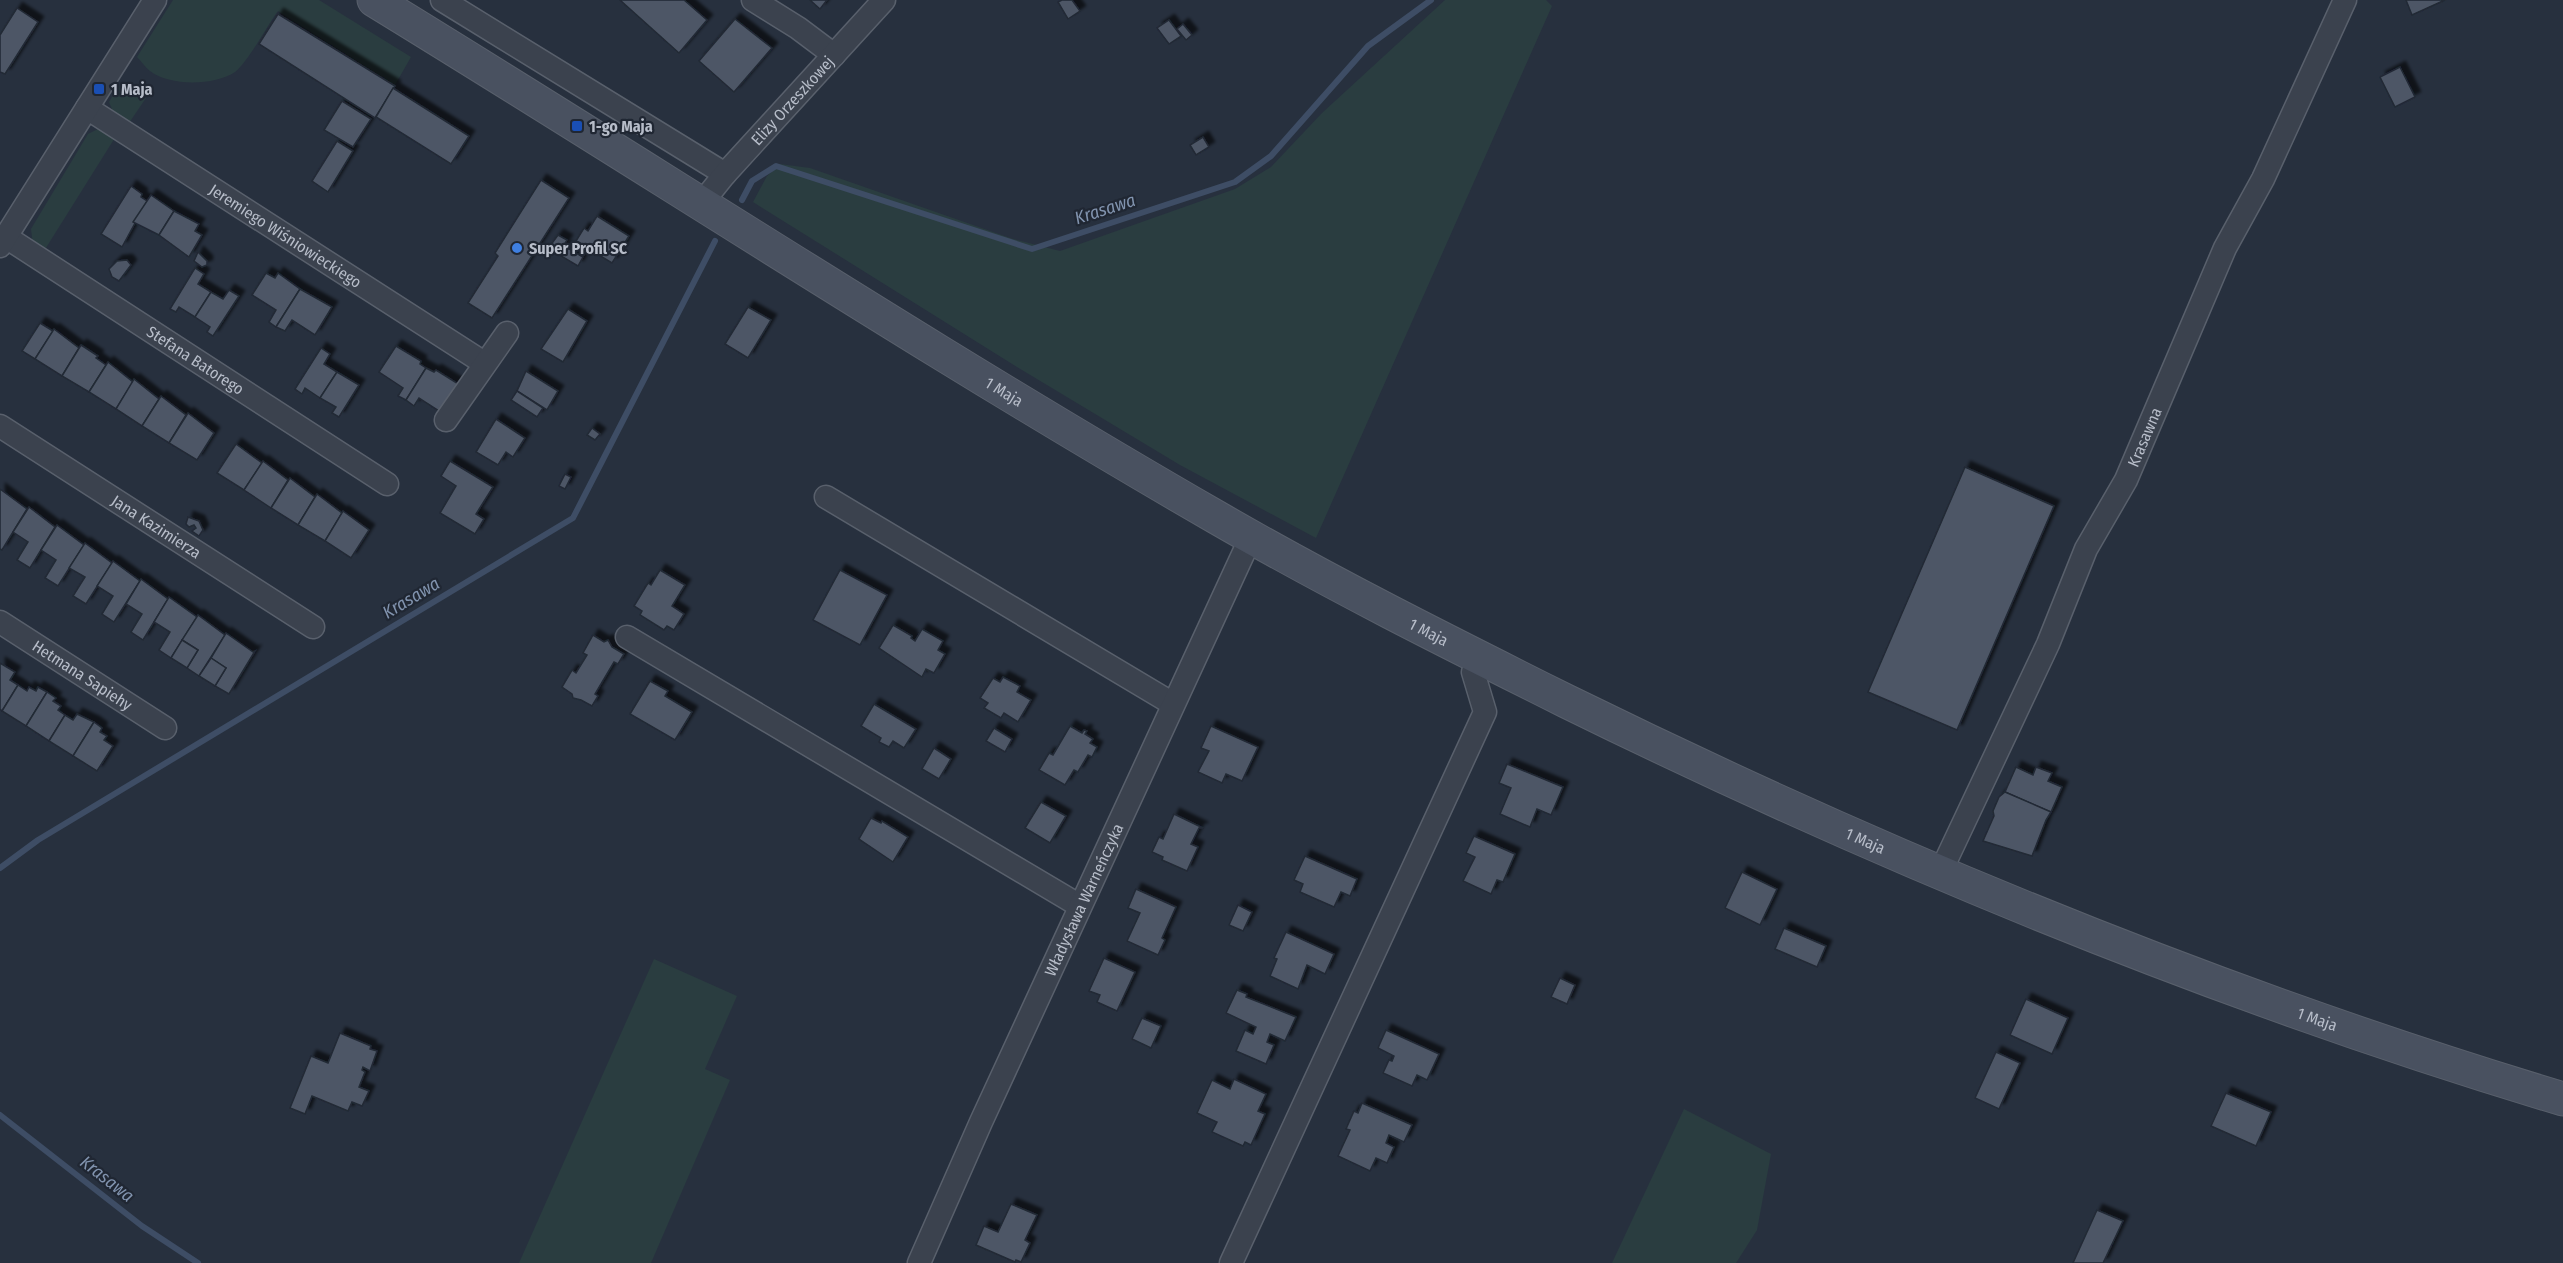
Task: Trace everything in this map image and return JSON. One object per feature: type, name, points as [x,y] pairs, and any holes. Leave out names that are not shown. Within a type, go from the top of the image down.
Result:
[{"type":"main road","name":"1 Maja","points":[[374,0],[911,335],[1251,537],[1480,658],[1784,805],[2086,933],[2360,1034],[2563,1099]]},
{"type":"street","points":[[3,242],[154,0]]},
{"type":"street","points":[[442,0],[725,174]]},
{"type":"street","points":[[753,0],[798,28],[834,56]]},
{"type":"street","name":"Elizy Orzeszkowej","points":[[701,204],[725,174],[884,0]]},
{"type":"street","name":"Krasawna","points":[[1940,873],[2045,652],[2086,549],[2126,480],[2225,248],[2263,179],[2345,0]]},
{"type":"street","name":"Jeremiego Wiśniowieckiego","points":[[87,108],[484,363]]},
{"type":"street","name":"Stefana Batorego","points":[[3,242],[387,484]]},
{"type":"street","points":[[446,420],[507,333]]},
{"type":"street","name":"Jana Kazimierza","points":[[0,426],[313,627]]},
{"type":"street","points":[[825,497],[1173,704]]},
{"type":"street","name":"Władysława Warneńczyka","points":[[919,1263],[1080,906],[1251,537]]},
{"type":"street","name":"Hetmana Sapiehy","points":[[0,622],[165,728]]},
{"type":"street","points":[[627,637],[1080,906]]},
{"type":"street","points":[[1231,1263],[1485,712],[1473,672],[1480,658]]},
{"type":"shaded area","points":[[173,0],[319,0],[411,57],[395,85],[278,11],[235,72],[216,80],[180,82],[158,76],[137,57]]},
{"type":"shaded area","points":[[1445,0],[1546,0],[1552,6],[1316,538],[1180,465],[1017,367],[753,202],[767,176],[780,164],[810,168],[1013,239],[1060,251],[1235,189],[1271,167],[1322,113]]},
{"type":"shaded area","points":[[118,87],[146,98],[129,123],[114,114],[109,102]]},
{"type":"shaded area","points":[[98,129],[116,136],[44,251],[33,245],[31,229],[88,134]]},
{"type":"shaded area","points":[[654,959],[737,996],[705,1069],[730,1080],[651,1263],[519,1263]]},
{"type":"shaded area","points":[[1684,1109],[1771,1154],[1757,1230],[1736,1263],[1612,1263]]},
{"type":"building","points":[[620,0],[684,0],[707,20],[679,53]]},
{"type":"building","points":[[810,0],[827,0],[820,9]]},
{"type":"building","points":[[1072,0],[1080,11],[1068,19],[1058,2]]},
{"type":"building","points":[[2406,0],[2445,0],[2412,15]]},
{"type":"building","points":[[17,8],[38,22],[5,74],[0,72],[0,35]]},
{"type":"building","points":[[278,14],[395,86],[375,118],[259,44]]},
{"type":"building","points":[[735,19],[772,48],[734,92],[699,61]]},
{"type":"building","points":[[1169,20],[1181,36],[1169,44],[1157,28]]},
{"type":"building","points":[[1183,24],[1192,35],[1186,40],[1177,29]]},
{"type":"building","points":[[2400,67],[2415,97],[2395,107],[2380,77]]},
{"type":"building","points":[[393,88],[469,136],[451,164],[376,117]]},
{"type":"building","points":[[342,101],[371,119],[353,147],[324,130]]},
{"type":"building","points":[[1203,137],[1209,147],[1196,155],[1190,145]]},
{"type":"building","points":[[337,141],[353,151],[328,192],[312,181]]},
{"type":"building","name":"Super Profil SC","points":[[541,180],[569,198],[492,318],[468,303],[498,256],[495,253]]},
{"type":"building","points":[[131,186],[147,201],[122,247],[101,234]]},
{"type":"building","points":[[151,195],[174,211],[159,235],[133,222]]},
{"type":"building","points":[[174,211],[199,224],[195,231],[202,235],[189,257],[159,235]]},
{"type":"building","points":[[597,216],[629,236],[612,263],[576,241],[584,228],[588,231]]},
{"type":"building","points":[[558,235],[567,240],[560,252],[550,246]]},
{"type":"building","points":[[566,247],[583,257],[578,266],[561,256]]},
{"type":"building","points":[[198,252],[207,261],[207,265],[202,267],[194,261]]},
{"type":"building","points":[[127,260],[131,265],[119,281],[112,277],[109,269],[117,261]]},
{"type":"building","points":[[195,268],[204,274],[198,284],[211,292],[195,317],[179,307],[176,312],[170,309]]},
{"type":"building","points":[[266,273],[275,278],[278,273],[300,289],[276,327],[269,322],[276,310],[252,295]]},
{"type":"building","points":[[300,289],[332,307],[315,335],[292,320],[285,331],[276,327]]},
{"type":"building","points":[[229,290],[239,296],[213,336],[207,332],[210,327],[195,317],[211,292],[223,299]]},
{"type":"building","points":[[748,307],[771,320],[748,358],[725,344]]},
{"type":"building","points":[[568,309],[587,321],[563,362],[541,349]]},
{"type":"building","points":[[40,323],[53,331],[35,359],[22,351]]},
{"type":"building","points":[[54,329],[79,348],[62,376],[35,359]]},
{"type":"building","points":[[81,345],[98,356],[96,358],[106,365],[89,392],[62,376]]},
{"type":"building","points":[[396,346],[421,361],[420,364],[426,368],[406,400],[398,396],[403,388],[379,372]]},
{"type":"building","points":[[321,348],[330,354],[324,364],[337,372],[320,398],[305,388],[302,394],[295,389]]},
{"type":"building","points":[[108,362],[133,382],[116,409],[89,392]]},
{"type":"building","points":[[426,368],[434,372],[436,370],[460,385],[442,413],[419,398],[414,406],[406,400]]},
{"type":"building","points":[[526,371],[558,391],[547,410],[517,391]]},
{"type":"building","points":[[337,372],[359,385],[339,417],[332,413],[336,407],[320,398]]},
{"type":"building","points":[[134,379],[159,399],[142,426],[116,409]]},
{"type":"building","points":[[517,391],[543,408],[537,417],[511,400]]},
{"type":"building","points":[[161,396],[186,415],[169,443],[142,426]]},
{"type":"building","points":[[188,413],[214,433],[197,460],[169,443]]},
{"type":"building","points":[[496,419],[525,438],[513,457],[506,452],[498,465],[476,452]]},
{"type":"building","points":[[592,428],[600,434],[595,440],[587,435]]},
{"type":"building","points":[[236,444],[262,463],[244,490],[217,473]]},
{"type":"building","points":[[263,461],[288,480],[271,508],[244,490]]},
{"type":"building","points":[[450,461],[493,487],[476,514],[484,519],[475,534],[440,513],[456,486],[441,476]]},
{"type":"building","points":[[1965,467],[2054,506],[1957,730],[1868,692]]},
{"type":"building","points":[[565,474],[571,477],[565,489],[559,486]]},
{"type":"building","points":[[290,478],[315,497],[298,525],[271,508]]},
{"type":"building","points":[[0,489],[27,509],[2,550],[0,549]]},
{"type":"building","points":[[317,494],[342,513],[325,541],[298,525]]},
{"type":"building","points":[[29,507],[55,527],[30,568],[17,560],[28,542],[13,532]]},
{"type":"building","points":[[343,511],[369,530],[351,558],[325,541]]},
{"type":"building","points":[[188,517],[199,521],[203,530],[199,536],[192,531],[196,528],[194,525],[189,527],[186,524]]},
{"type":"building","points":[[57,525],[84,545],[58,586],[45,578],[56,560],[41,550]]},
{"type":"building","points":[[85,543],[112,563],[86,604],[73,596],[85,577],[69,568]]},
{"type":"building","points":[[113,561],[140,581],[114,622],[102,614],[113,596],[97,586]]},
{"type":"building","points":[[660,570],[685,585],[672,606],[684,614],[674,630],[667,626],[664,630],[640,615],[642,611],[634,606],[648,583],[651,585]]},
{"type":"building","points":[[840,570],[887,595],[860,645],[813,620]]},
{"type":"building","points":[[141,579],[168,599],[143,640],[131,632],[142,614],[126,604]]},
{"type":"building","points":[[169,597],[197,617],[171,658],[159,650],[170,632],[154,622]]},
{"type":"building","points":[[198,615],[225,635],[199,676],[187,668],[198,650],[182,640]]},
{"type":"building","points":[[893,625],[912,636],[911,638],[915,641],[922,629],[943,641],[938,650],[945,654],[934,673],[926,669],[922,677],[879,648]]},
{"type":"building","points":[[226,633],[253,652],[255,651],[229,694],[215,686],[226,668],[211,658]]},
{"type":"building","points":[[593,635],[604,642],[608,640],[612,647],[624,654],[618,664],[614,662],[595,694],[598,696],[592,706],[573,698],[572,694],[562,687],[572,670],[576,673],[587,655],[583,653]]},
{"type":"building","points":[[182,640],[198,650],[187,668],[171,658]]},
{"type":"building","points":[[211,658],[226,668],[215,686],[199,676]]},
{"type":"building","points":[[0,663],[15,672],[10,680],[18,685],[2,711],[0,709]]},
{"type":"building","points":[[1003,677],[1020,686],[1017,692],[1031,700],[1018,722],[1004,713],[1001,718],[984,708],[988,703],[980,698],[993,678],[1000,682]]},
{"type":"building","points":[[650,681],[668,691],[665,696],[692,712],[675,740],[630,714]]},
{"type":"building","points":[[18,685],[27,691],[29,687],[36,691],[38,687],[47,692],[26,726],[2,711]]},
{"type":"building","points":[[47,692],[56,698],[53,701],[61,706],[58,710],[65,715],[49,741],[26,726]]},
{"type":"building","points":[[874,704],[916,729],[904,748],[893,741],[889,747],[879,742],[881,738],[861,726]]},
{"type":"building","points":[[77,714],[94,722],[73,756],[49,741],[65,715],[73,720]]},
{"type":"building","points":[[94,722],[102,728],[100,732],[107,736],[104,740],[113,746],[97,771],[73,756]]},
{"type":"building","points":[[1070,726],[1082,733],[1084,730],[1087,731],[1085,734],[1093,739],[1090,743],[1097,747],[1092,757],[1088,755],[1078,772],[1074,770],[1065,785],[1039,770],[1049,753],[1053,755]]},
{"type":"building","points":[[1211,726],[1258,747],[1242,781],[1226,774],[1222,783],[1198,772],[1209,751],[1201,748]]},
{"type":"building","points":[[994,728],[1012,739],[1005,752],[986,741]]},
{"type":"building","points":[[934,748],[951,759],[939,779],[922,769]]},
{"type":"building","points":[[1507,764],[1563,787],[1551,815],[1537,809],[1530,827],[1500,814],[1511,788],[1499,783]]},
{"type":"building","points":[[2016,767],[2033,775],[2036,767],[2052,773],[2048,781],[2062,787],[2051,812],[2005,792]]},
{"type":"building","points":[[2005,792],[2051,812],[2032,856],[1983,841],[1999,797]]},
{"type":"building","points":[[1041,802],[1066,816],[1050,843],[1025,828]]},
{"type":"building","points":[[1174,814],[1203,828],[1199,828],[1191,844],[1198,847],[1187,871],[1162,860],[1163,857],[1152,852],[1159,837],[1163,839]]},
{"type":"building","points":[[871,818],[881,823],[882,821],[908,837],[893,862],[859,839]]},
{"type":"building","points":[[1474,836],[1515,854],[1503,882],[1497,880],[1491,894],[1463,881],[1475,857],[1466,853]]},
{"type":"building","points":[[1305,856],[1357,879],[1350,896],[1341,892],[1334,907],[1300,892],[1303,884],[1294,880]]},
{"type":"building","points":[[1742,872],[1777,889],[1760,925],[1725,908]]},
{"type":"building","points":[[1136,889],[1176,907],[1162,938],[1165,940],[1158,955],[1127,941],[1140,913],[1128,908]]},
{"type":"building","points":[[1238,905],[1252,912],[1243,931],[1229,925]]},
{"type":"building","points":[[1784,928],[1826,946],[1817,967],[1775,949]]},
{"type":"building","points":[[1286,932],[1334,954],[1325,974],[1307,965],[1298,989],[1270,976],[1277,959],[1274,958]]},
{"type":"building","points":[[1104,958],[1135,972],[1117,1011],[1097,1002],[1100,995],[1089,991]]},
{"type":"building","points":[[1560,978],[1575,985],[1567,1004],[1551,997]]},
{"type":"building","points":[[1237,990],[1247,994],[1246,997],[1296,1017],[1285,1041],[1270,1034],[1267,1042],[1274,1045],[1266,1064],[1236,1051],[1245,1030],[1253,1034],[1256,1027],[1226,1013]]},
{"type":"building","points":[[2026,999],[2068,1018],[2052,1054],[2010,1035]]},
{"type":"building","points":[[1142,1018],[1161,1026],[1151,1048],[1132,1039]]},
{"type":"building","points":[[1386,1030],[1439,1054],[1427,1080],[1417,1075],[1412,1086],[1383,1073],[1389,1060],[1392,1061],[1394,1056],[1378,1048]]},
{"type":"building","points":[[340,1033],[371,1046],[370,1049],[377,1051],[370,1071],[363,1067],[362,1070],[365,1072],[359,1087],[369,1091],[362,1106],[352,1102],[348,1111],[312,1096],[305,1114],[290,1108],[311,1056],[328,1063]]},
{"type":"building","points":[[1996,1052],[2020,1063],[1999,1109],[1975,1098]]},
{"type":"building","points":[[1234,1079],[1266,1094],[1258,1111],[1265,1114],[1251,1145],[1245,1142],[1243,1146],[1212,1132],[1217,1122],[1197,1113],[1212,1080],[1230,1089]]},
{"type":"building","points":[[2226,1093],[2271,1112],[2256,1146],[2211,1126]]},
{"type":"building","points":[[1362,1103],[1412,1125],[1404,1142],[1389,1135],[1386,1143],[1394,1147],[1387,1163],[1376,1158],[1370,1171],[1338,1156],[1350,1130],[1346,1129],[1354,1111],[1358,1113]]},
{"type":"building","points":[[1011,1204],[1037,1215],[1025,1240],[1030,1243],[1021,1262],[1016,1260],[1015,1262],[976,1245],[984,1226],[998,1232]]},
{"type":"building","points":[[2097,1210],[2123,1221],[2103,1263],[2073,1263]]},
{"type":"waterway","name":"Krasawa","points":[[742,200],[752,181],[776,166],[1032,249],[1235,182],[1271,156],[1368,46],[1431,0]]},
{"type":"waterway","name":"Krasawa","points":[[0,868],[38,840],[573,518],[715,241]]},
{"type":"waterway","name":"Krasawa","points":[[0,1115],[142,1226],[198,1263]]},
{"type":"place","name":"1 Maja","points":[[99,89]]},
{"type":"place","name":"1-go Maja","points":[[577,126]]},
{"type":"place","name":"Super Profil SC","points":[[517,248]]}]
